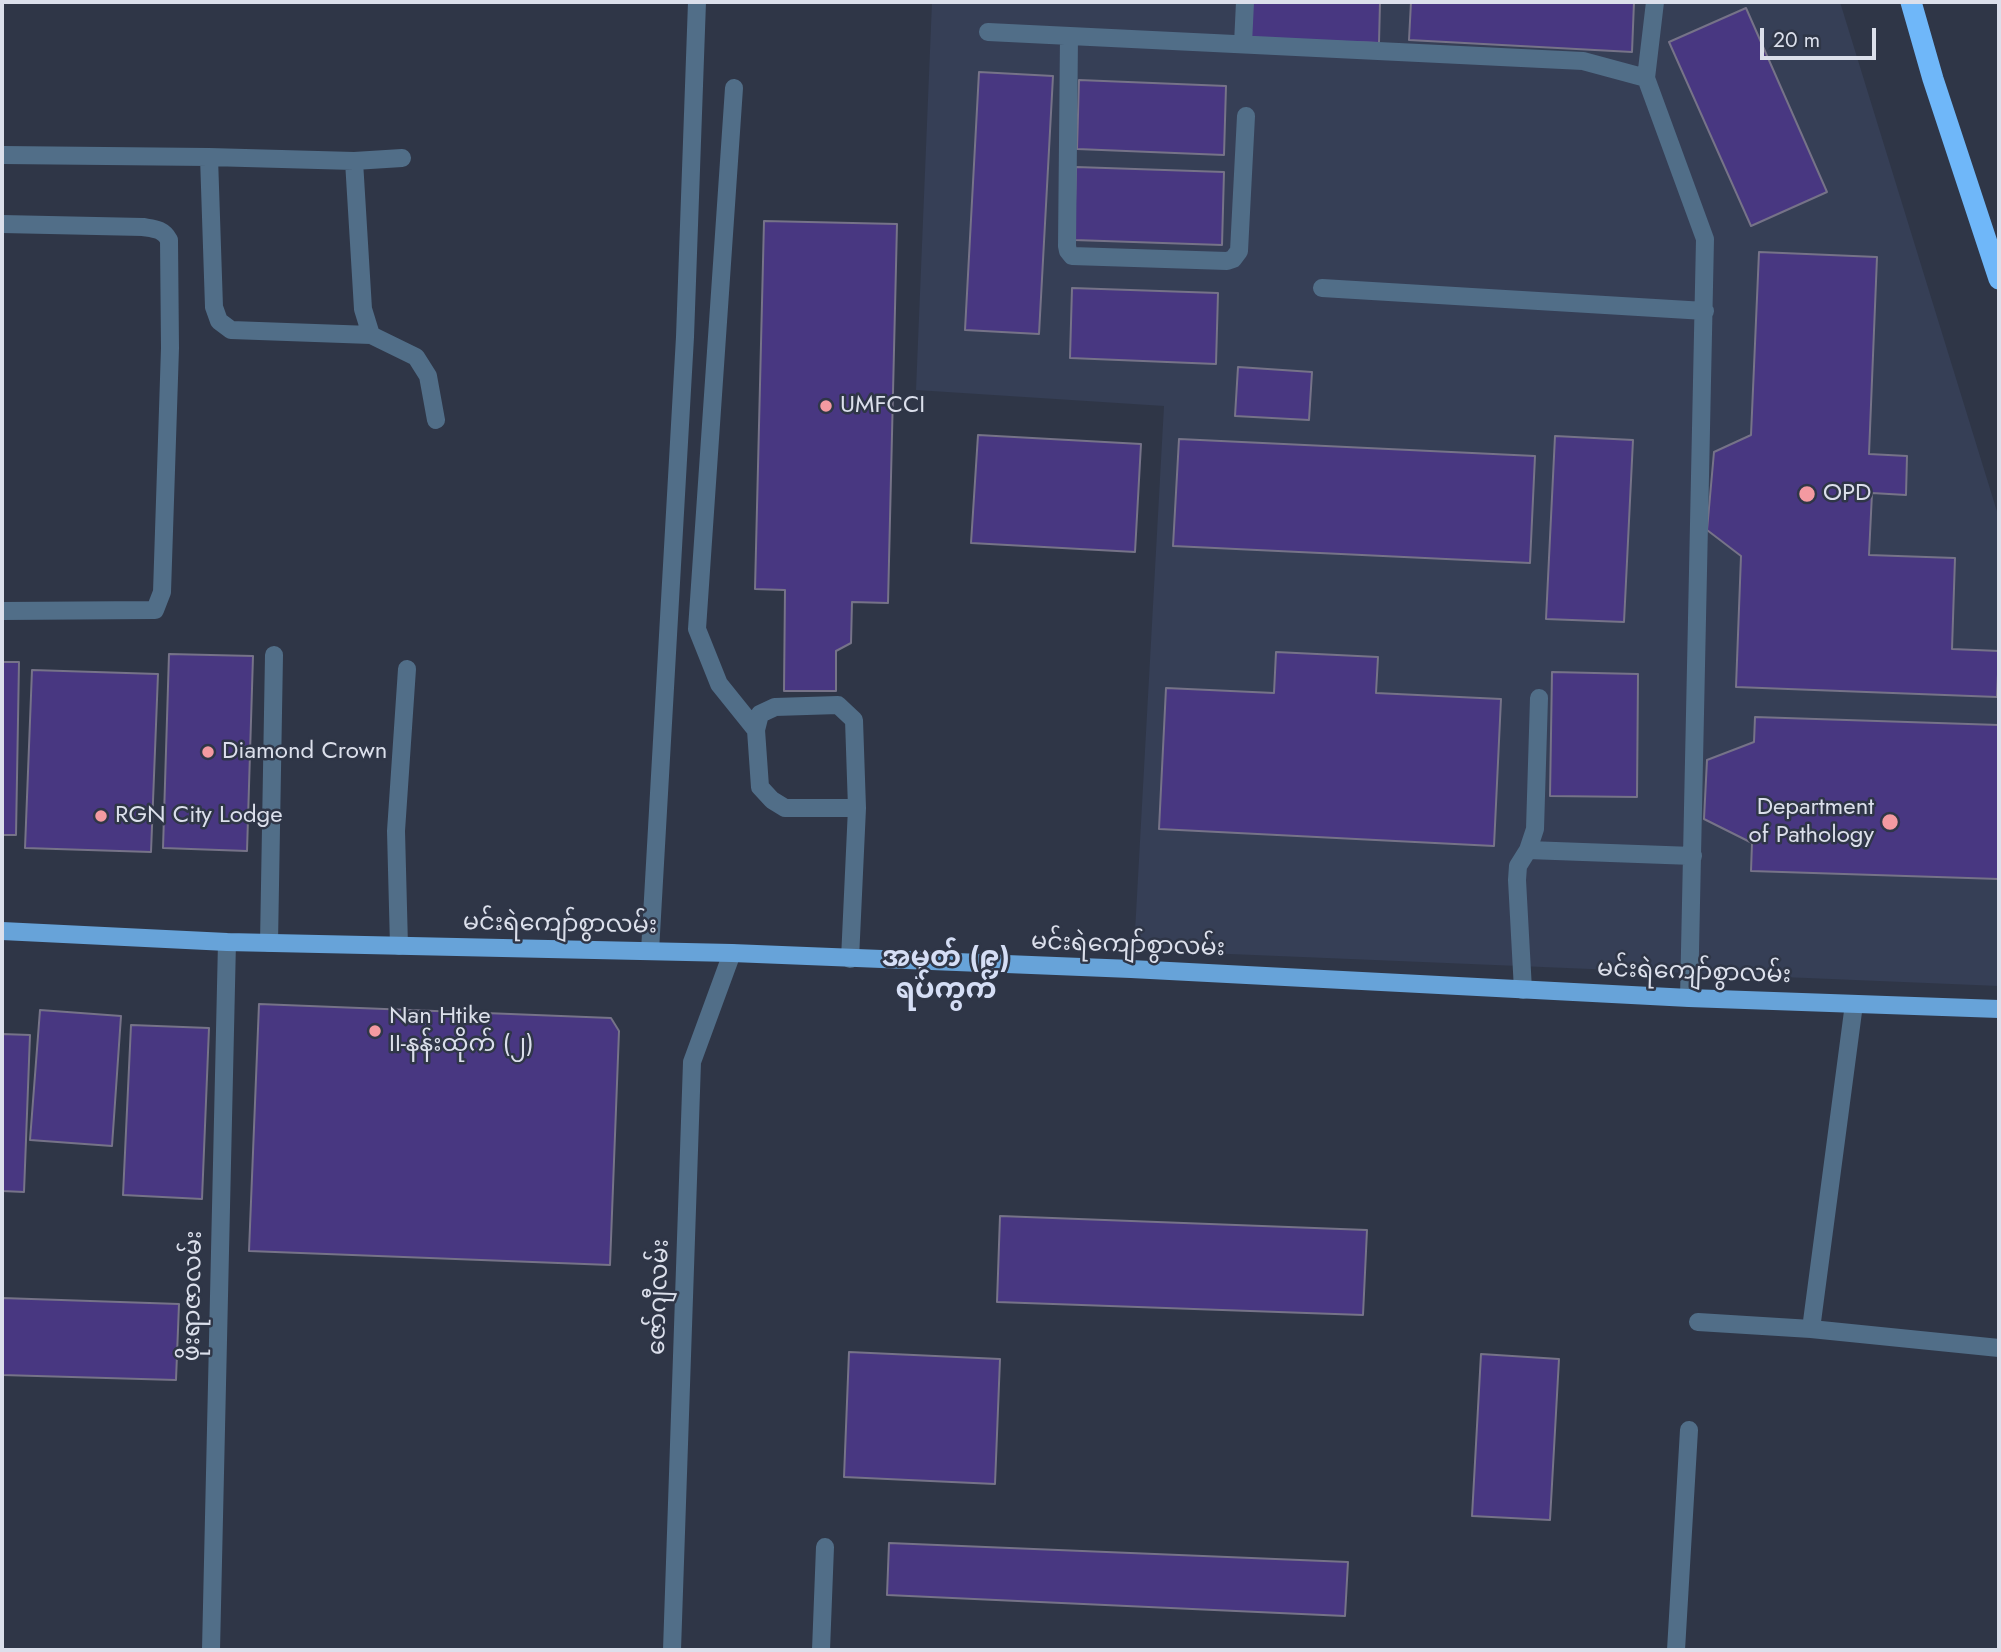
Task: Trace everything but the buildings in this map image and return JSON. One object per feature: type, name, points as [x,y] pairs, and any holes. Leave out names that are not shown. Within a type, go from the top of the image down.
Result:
[{"type":"highway","points":[[1911,2],[1999,279]]},
{"type":"main road","name":"မင်းရဲကျော်စွာလမ်း","points":[[2,931],[227,942],[732,953],[1144,970],[1689,998],[1999,1009]]},
{"type":"street","points":[[650,951],[685,337],[697,2]]},
{"type":"street","points":[[1243,44],[1245,2]]},
{"type":"street","points":[[1655,2],[1646,78],[1705,239],[1689,998]]},
{"type":"street","points":[[988,32],[1583,61],[1646,78]]},
{"type":"street","points":[[1069,36],[1067,246],[1072,256],[1227,261],[1233,259],[1239,251],[1246,116]]},
{"type":"street","points":[[734,88],[696,629],[719,684],[756,730]]},
{"type":"street","points":[[2,155],[209,156],[354,161],[402,158]]},
{"type":"street","points":[[209,156],[214,307],[219,321],[230,330],[371,335],[416,357],[428,376],[436,421]]},
{"type":"street","points":[[354,161],[363,309],[371,335]]},
{"type":"street","points":[[2,224],[143,228],[157,229],[165,233],[169,240],[170,335],[162,592],[155,610],[2,611]]},
{"type":"street","points":[[1322,288],[1705,311]]},
{"type":"street","points":[[269,943],[274,655]]},
{"type":"street","points":[[399,946],[396,831],[407,669]]},
{"type":"street","points":[[1523,990],[1517,880],[1518,866],[1528,850],[1535,829],[1539,698]]},
{"type":"street","points":[[850,958],[857,808],[854,720],[838,705],[775,707],[760,714],[756,730],[760,787],[772,800],[785,808],[857,808]]},
{"type":"street","points":[[1528,850],[1693,856]]},
{"type":"street","name":"ဖိုးရာဇာလမ်း","points":[[211,1650],[227,942]]},
{"type":"street","name":"ဇော်ဂျီလမ်း","points":[[672,1650],[692,1062],[732,953]]},
{"type":"street","points":[[1811,1329],[1854,1004]]},
{"type":"street","points":[[1698,1322],[1811,1329],[1999,1348]]},
{"type":"street","points":[[1676,1650],[1689,1430]]},
{"type":"street","points":[[821,1650],[825,1547]]},
{"type":"shaded area","points":[[932,2],[1840,2],[1999,518],[1999,986],[1134,950],[1164,406],[916,390]]},
{"type":"place","name":"UMFCCI","points":[[826,406]]},
{"type":"place","name":"OPD","points":[[1807,494]]},
{"type":"place","name":"Diamond Crown","points":[[208,752]]},
{"type":"place","name":"RGN City Lodge","points":[[101,816]]},
{"type":"place","name":"Department of Pathology","points":[[1890,822]]},
{"type":"place","name":"Nan Htike II-နန်းထိုက် (၂)","points":[[375,1031]]},
{"type":"district","name":"အမှတ် (၉) ရပ်ကွက်","points":[[946,975]]}]
